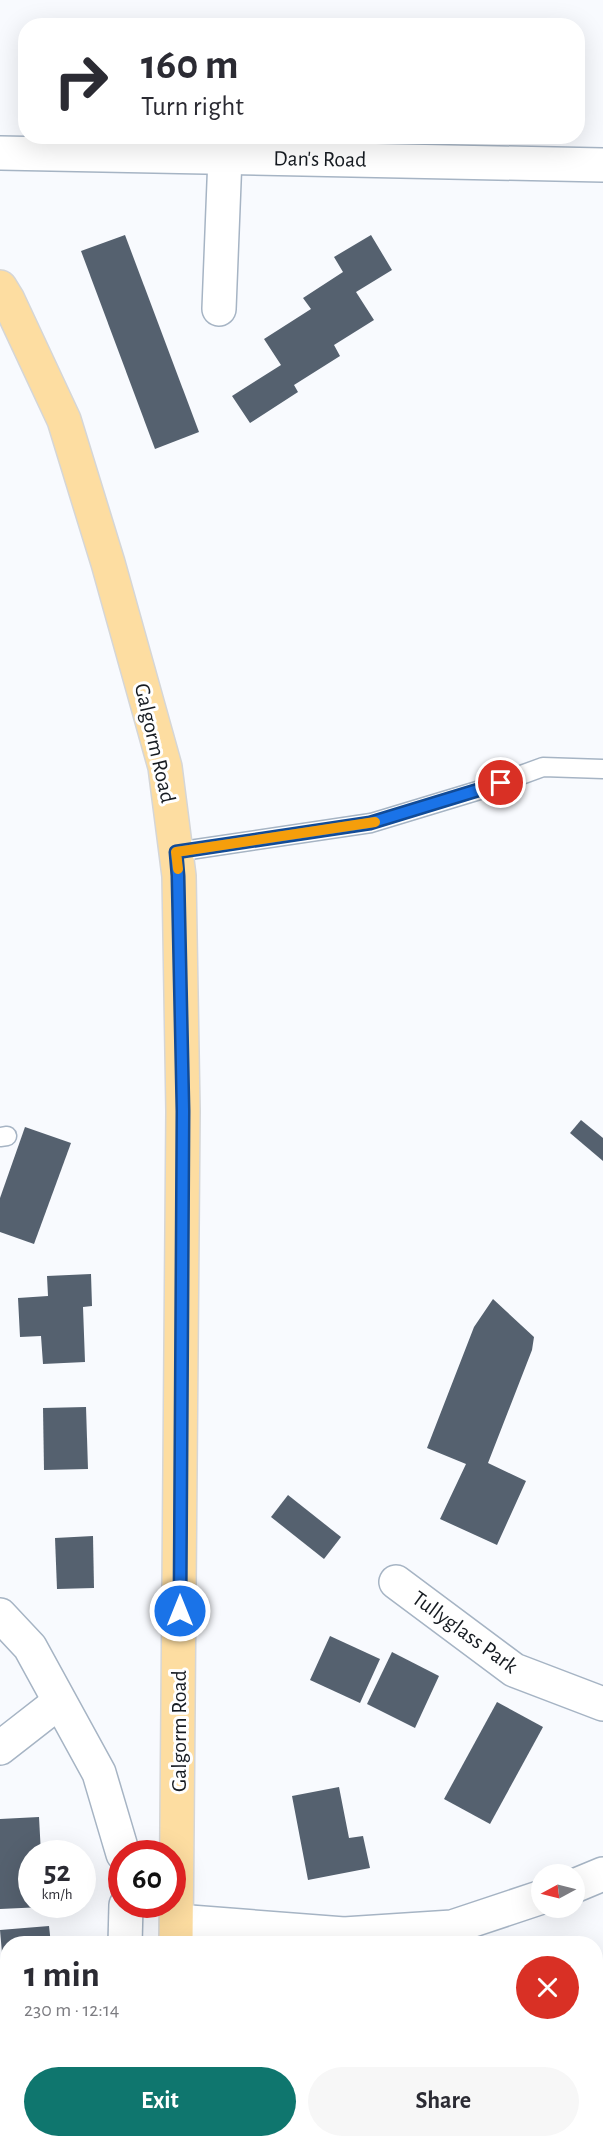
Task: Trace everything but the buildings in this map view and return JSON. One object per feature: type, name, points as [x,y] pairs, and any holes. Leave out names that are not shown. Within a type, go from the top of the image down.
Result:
[{"type":"main road","name":"Galgorm Road","points":[[0,287],[64,420],[108,563],[165,767],[176,852],[183,1111],[177,1932]]},
{"type":"street","name":"Dan's Road","points":[[0,153],[603,165]]},
{"type":"street","points":[[219,309],[225,157]]},
{"type":"street","name":"Tullyglass Park","points":[[396,1582],[514,1670],[603,1704]]},
{"type":"street","points":[[0,1615],[30,1647],[99,1773],[119,1840]]},
{"type":"street","points":[[0,1748],[59,1702]]},
{"type":"street","points":[[585,1881],[603,1874]]},
{"type":"street","points":[[375,1936],[452,1927],[531,1901]]},
{"type":"street","points":[[124,1936],[125,1918]]},
{"type":"street","points":[[177,1932],[275,1936]]},
{"type":"lane","points":[[176,852],[370,823],[480,790],[543,767],[603,769]]},
{"type":"slow traffic","points":[[178,869],[176,852],[262,841],[375,822]]},
{"type":"route","points":[[180,1611],[183,1111],[176,852],[262,841],[370,823],[501,783]]}]
